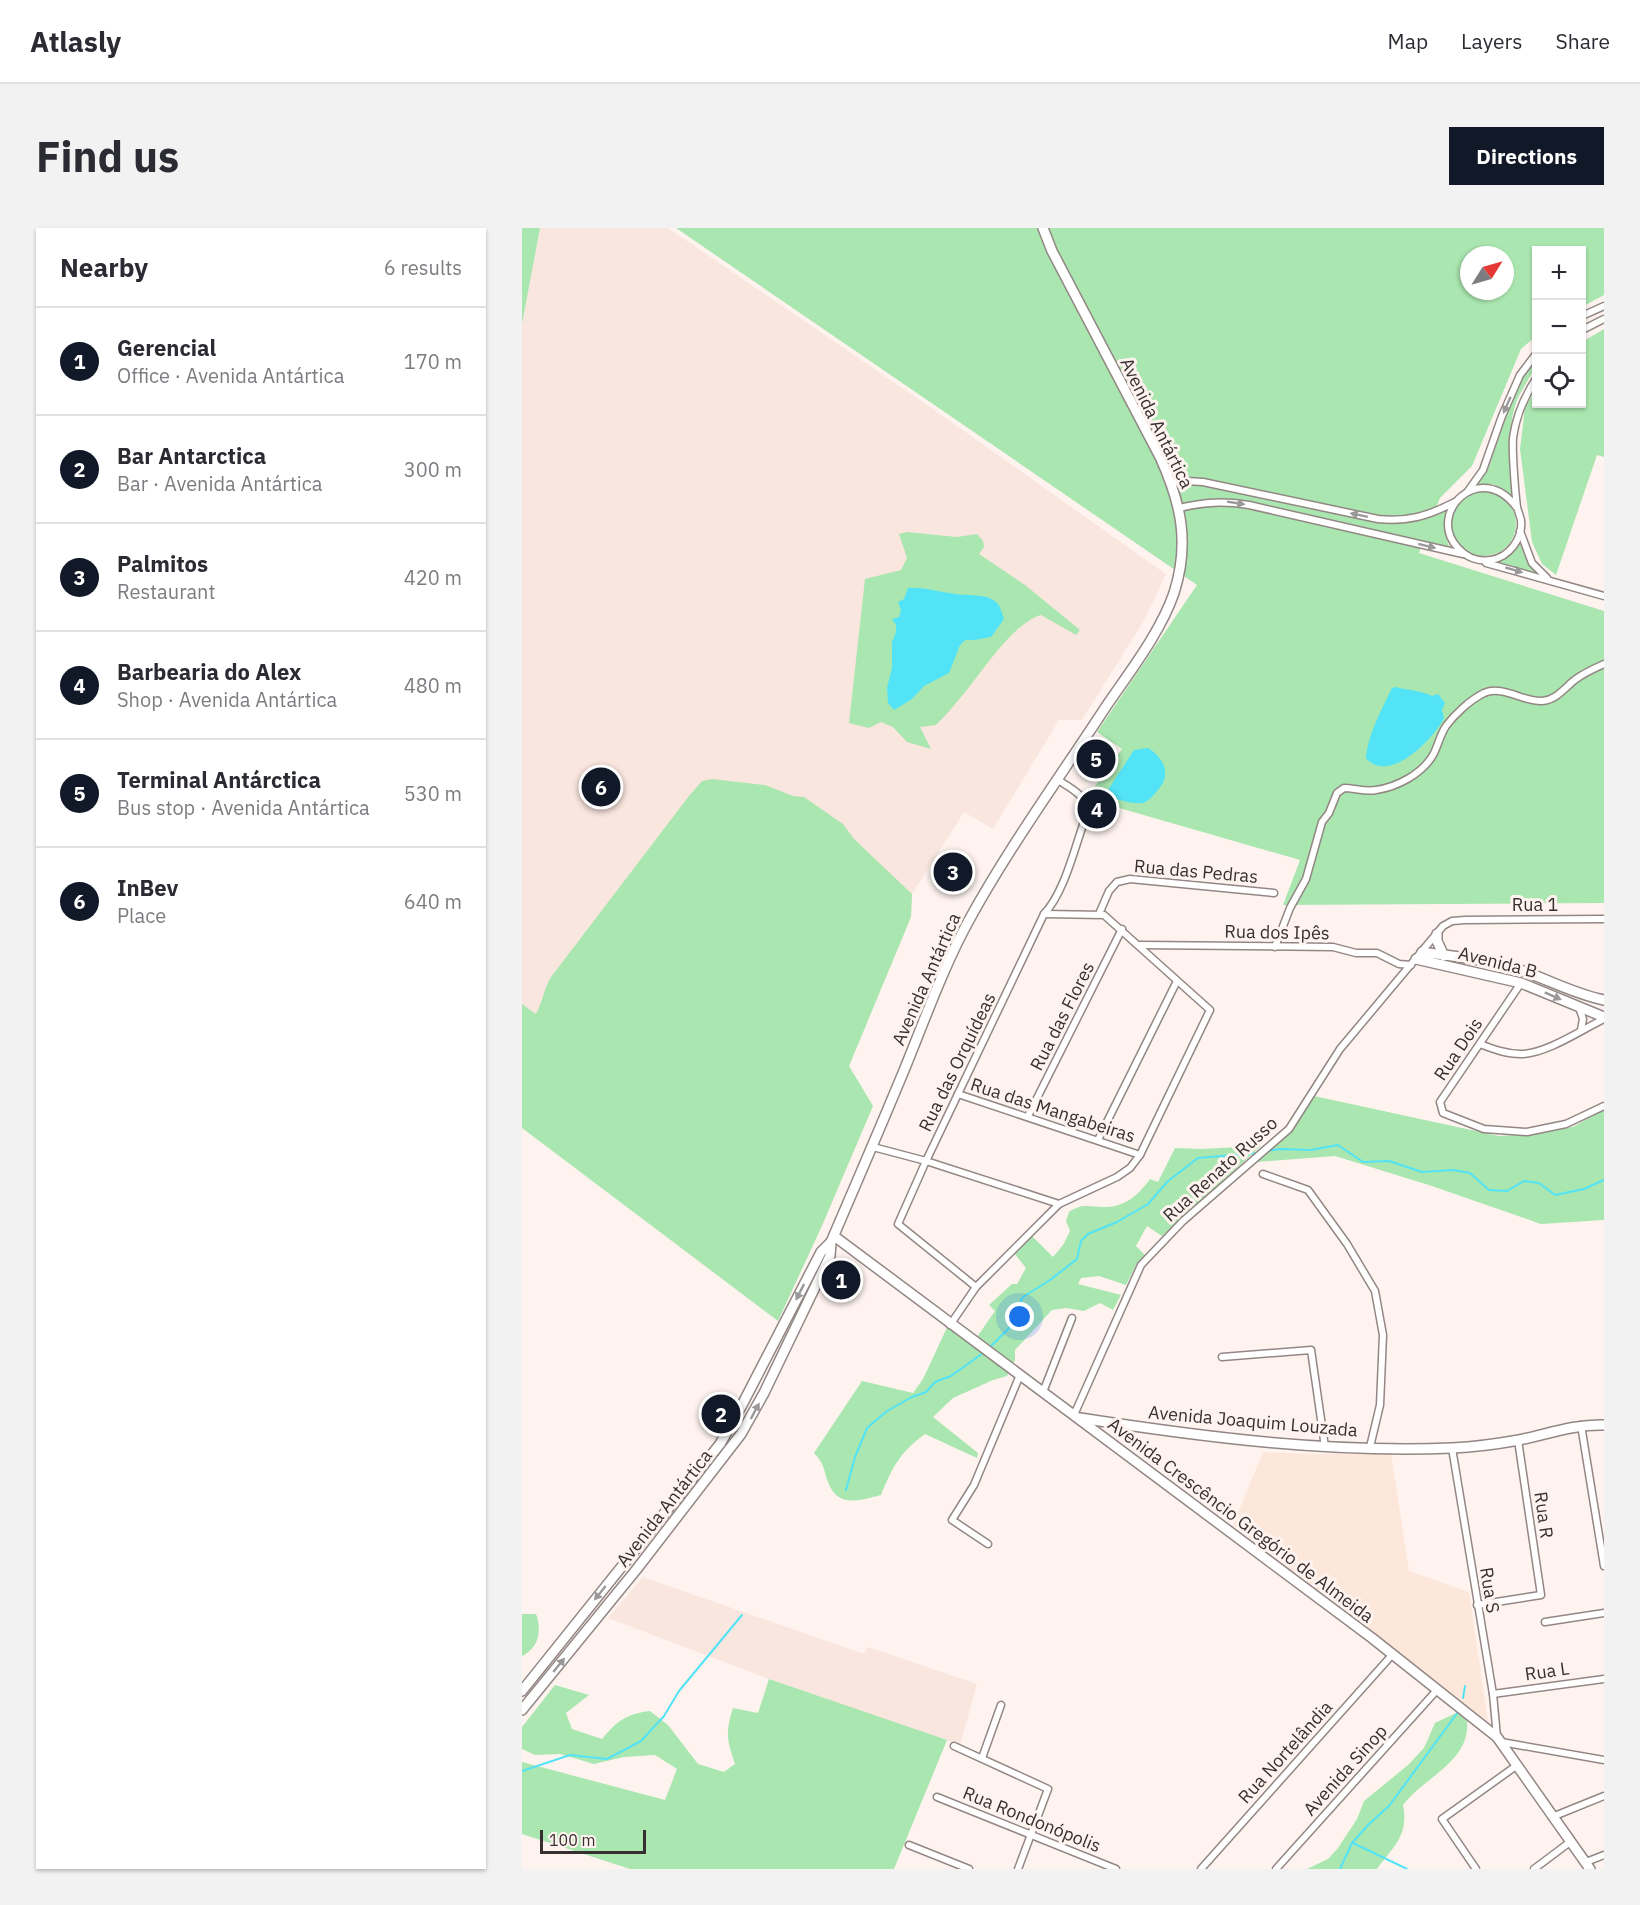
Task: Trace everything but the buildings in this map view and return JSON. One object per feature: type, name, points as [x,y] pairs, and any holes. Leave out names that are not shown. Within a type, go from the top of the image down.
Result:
[{"type":"main road","name":"Avenida Antártica","points":[[522,1691],[720,1444],[821,1252],[832,1239],[964,931],[986,892],[1163,619],[1173,595],[1182,557],[1183,536],[1179,508],[1171,483],[1052,251],[1043,228]]},
{"type":"main road","points":[[1437,934],[1437,941],[1444,956]]},
{"type":"main road","name":"Avenida B","points":[[1416,959],[1444,956],[1504,965],[1536,975],[1581,995],[1604,1000]]},
{"type":"main road","name":"Avenida B","points":[[1416,959],[1521,982],[1604,1018]]},
{"type":"main road","name":"Avenida Antártica","points":[[522,1710],[731,1449],[764,1393],[830,1256],[832,1239]]},
{"type":"main road","name":"Avenida Crescêncio Gregório de Almeida","points":[[832,1239],[1076,1416],[1392,1655],[1498,1740],[1588,1866]]},
{"type":"main road","points":[[731,1449],[742,1406]]},
{"type":"main road","name":"Avenida Joaquim Louzada","points":[[1076,1416],[1185,1434],[1325,1447],[1370,1448],[1452,1448],[1518,1440],[1581,1425],[1604,1425]]},
{"type":"street","points":[[1586,314],[1604,306]]},
{"type":"street","points":[[1586,328],[1604,319]]},
{"type":"street","points":[[1468,492],[1483,470],[1502,416],[1520,375],[1532,359]]},
{"type":"street","points":[[1517,508],[1513,439],[1523,400],[1532,385]]},
{"type":"street","points":[[1171,483],[1203,482],[1378,519],[1398,521],[1435,513],[1468,492],[1479,488],[1490,488],[1510,498],[1517,508],[1521,519],[1520,531],[1509,551],[1489,561],[1478,560]]},
{"type":"street","points":[[1179,508],[1204,502],[1224,501],[1249,505],[1465,555],[1604,596]]},
{"type":"street","points":[[1455,502],[1448,525],[1450,536],[1456,547],[1465,555]]},
{"type":"street","points":[[1520,531],[1532,564],[1550,581]]},
{"type":"street","points":[[1275,946],[1290,908],[1306,879],[1322,822],[1329,813],[1337,793],[1344,788],[1374,790],[1396,784],[1420,771],[1432,757],[1445,728],[1453,718],[1486,692],[1503,692],[1540,702],[1549,700],[1560,694],[1576,678],[1604,663]]},
{"type":"street","name":"Rua das Orquídeas","points":[[976,1287],[898,1224],[1044,914],[1052,906],[1059,891],[1088,811],[1086,801],[1058,780]]},
{"type":"street","name":"Rua das Pedras","points":[[1099,914],[1109,891],[1117,882],[1130,879],[1274,893]]},
{"type":"street","points":[[950,1325],[976,1287],[1059,1204],[1117,1177],[1130,1168],[1140,1155],[1210,1010],[1104,915],[1044,914]]},
{"type":"street","name":"Rua 1","points":[[1437,934],[1447,923],[1465,920],[1604,919]]},
{"type":"street","name":"Rua das Flores","points":[[1028,1116],[1122,929]]},
{"type":"street","name":"Rua Renato Russo","points":[[1076,1416],[1141,1265],[1183,1221],[1289,1129],[1340,1049],[1437,934]]},
{"type":"street","name":"Rua dos Ipês","points":[[1139,945],[1333,947],[1356,953],[1371,952],[1399,964],[1416,959]]},
{"type":"street","points":[[1098,1140],[1177,981]]},
{"type":"street","name":"Rua Dois","points":[[1521,982],[1440,1102],[1443,1113],[1484,1129],[1527,1132],[1566,1124],[1604,1106]]},
{"type":"street","points":[[1579,1007],[1583,1019],[1581,1030]]},
{"type":"street","points":[[1480,1044],[1503,1052],[1522,1055],[1543,1050],[1604,1018]]},
{"type":"street","name":"Rua das Mangabeiras","points":[[958,1094],[1140,1155]]},
{"type":"street","points":[[873,1147],[926,1161],[1059,1204]]},
{"type":"street","points":[[1263,1174],[1308,1190],[1347,1244],[1375,1291],[1383,1335],[1380,1405],[1370,1448]]},
{"type":"street","points":[[1043,1392],[1072,1318]]},
{"type":"street","points":[[1222,1357],[1311,1350],[1325,1447]]},
{"type":"street","points":[[988,1544],[952,1520],[974,1485],[1020,1376]]},
{"type":"street","points":[[1581,1425],[1604,1566]]},
{"type":"street","name":"Rua R","points":[[1477,1605],[1541,1595],[1518,1440]]},
{"type":"street","name":"Rua S","points":[[1452,1448],[1493,1694],[1498,1740]]},
{"type":"street","points":[[1545,1622],[1604,1613]]},
{"type":"street","name":"Rua Nortelândia","points":[[1201,1869],[1392,1655]]},
{"type":"street","name":"Rua L","points":[[1493,1694],[1604,1679]]},
{"type":"street","name":"Avenida Sinop","points":[[1276,1869],[1437,1690]]},
{"type":"street","points":[[982,1758],[1001,1705]]},
{"type":"street","points":[[1498,1740],[1604,1760]]},
{"type":"street","points":[[954,1746],[1048,1789],[1018,1869]]},
{"type":"street","points":[[1476,1869],[1442,1819],[1516,1766]]},
{"type":"street","points":[[1552,1817],[1604,1796]]},
{"type":"street","name":"Rua Rondonópolis","points":[[937,1797],[1116,1869]]},
{"type":"street","points":[[1534,1869],[1570,1842]]},
{"type":"street","points":[[909,1845],[969,1869]]},
{"type":"street","points":[[1588,1866],[1604,1855]]},
{"type":"shaded area","points":[[540,228],[668,228],[930,407],[1166,574],[1145,619],[1082,720],[1059,720],[993,829],[964,812],[912,894],[911,917],[849,1066],[873,1106],[821,1228],[522,1004],[522,324]]},
{"type":"shaded area","points":[[1263,1452],[1391,1453],[1409,1571],[1469,1592],[1488,1721],[1233,1525]]},
{"type":"shaded area","points":[[643,1577],[864,1654],[868,1647],[977,1684],[960,1745],[769,1679],[608,1618]]},
{"type":"green space","points":[[522,228],[540,228],[522,324]]},
{"type":"green space","points":[[676,228],[1604,228],[1604,295],[1586,305],[1586,246],[1532,246],[1532,339],[1521,349],[1472,466],[1440,498],[1433,515],[1446,511],[1445,531],[1451,550],[1423,543],[1419,553],[1604,611],[1604,903],[1283,905],[1300,860],[1095,801],[1095,786],[1122,749],[1097,732],[1197,585]]},
{"type":"green space","points":[[1604,329],[1604,457],[1597,455],[1556,575],[1542,564],[1532,542],[1520,449],[1525,407],[1532,396],[1532,408],[1586,408],[1586,340]]},
{"type":"green space","points":[[1532,363],[1532,373],[1518,397],[1511,426],[1510,449],[1514,496],[1493,484],[1477,485],[1489,466],[1516,388]]},
{"type":"green space","points":[[1484,492],[1502,498],[1510,506],[1516,524],[1510,542],[1502,550],[1484,556],[1466,550],[1458,542],[1452,524],[1458,506],[1466,498]]},
{"type":"green space","points":[[907,532],[957,537],[977,534],[983,541],[984,547],[979,554],[1025,585],[1080,630],[1076,635],[1041,615],[1019,628],[936,725],[920,727],[931,749],[907,742],[893,727],[881,722],[869,728],[849,723],[865,579],[901,570],[907,558],[899,534]]},
{"type":"green space","points":[[1522,541],[1528,562],[1540,576],[1495,563],[1509,556]]},
{"type":"green space","points":[[712,779],[765,785],[793,796],[804,797],[843,824],[854,839],[912,894],[911,917],[849,1066],[873,1106],[778,1321],[522,1128],[522,1004],[536,1014],[551,977],[689,796],[702,781]]},
{"type":"green space","points":[[1314,1096],[1499,1136],[1537,1134],[1573,1127],[1604,1110],[1604,1220],[1541,1224],[1432,1186],[1335,1156],[1257,1162],[1289,1133]]},
{"type":"green space","points":[[1261,1146],[1162,1236],[1147,1226],[1136,1246],[1145,1255],[1136,1265],[1126,1285],[1099,1276],[1081,1278],[1078,1284],[1121,1295],[1113,1310],[1100,1303],[1084,1311],[1066,1308],[1052,1310],[1015,1350],[1015,1360],[1007,1376],[953,1398],[933,1417],[978,1453],[977,1458],[925,1434],[909,1447],[898,1461],[881,1495],[850,1500],[832,1491],[822,1464],[814,1453],[862,1381],[913,1393],[923,1379],[951,1319],[977,1337],[995,1311],[989,1305],[1012,1284],[1017,1284],[1026,1268],[1014,1253],[1031,1235],[1053,1257],[1063,1245],[1070,1231],[1066,1221],[1069,1212],[1083,1206],[1107,1207],[1126,1202],[1137,1194],[1150,1179],[1158,1182],[1175,1148]]},
{"type":"green space","points":[[522,1614],[536,1614],[539,1632],[532,1648],[522,1656]]},
{"type":"green space","points":[[769,1679],[947,1740],[894,1869],[630,1869],[522,1834],[522,1762],[665,1800],[677,1769],[655,1755],[624,1757],[594,1764],[560,1754],[535,1755],[522,1749],[522,1727],[555,1685],[589,1695],[566,1713],[572,1729],[602,1739],[623,1719],[650,1711],[668,1725],[698,1764],[724,1772],[735,1764],[728,1736],[733,1708],[758,1713]]},
{"type":"green space","points":[[1458,1712],[1467,1721],[1462,1747],[1444,1768],[1403,1805],[1404,1824],[1399,1840],[1377,1869],[1307,1869],[1328,1859],[1338,1848],[1357,1819],[1364,1801],[1408,1765],[1424,1748],[1435,1723]]},
{"type":"water","points":[[908,588],[987,597],[997,603],[1004,619],[991,637],[965,640],[960,645],[949,673],[924,686],[912,699],[894,710],[888,703],[887,688],[892,668],[892,642],[896,632],[896,625],[892,619],[899,617],[901,610],[898,602],[904,599]]},
{"type":"water","points":[[1392,688],[1432,696],[1438,694],[1445,703],[1442,710],[1444,718],[1430,737],[1409,756],[1386,766],[1375,765],[1366,758],[1367,749],[1384,704]]},
{"type":"water","points":[[1148,748],[1159,757],[1165,773],[1162,785],[1154,795],[1142,803],[1104,796],[1134,750]]},
{"type":"waterway","points":[[1267,1151],[1311,1150],[1338,1145],[1363,1162],[1389,1161],[1422,1172],[1453,1170],[1470,1173],[1489,1190],[1507,1191],[1524,1181],[1539,1183],[1555,1195],[1584,1189],[1604,1180]]},
{"type":"waterway","points":[[990,1347],[1017,1320],[1016,1310],[1023,1297],[1077,1259],[1081,1241],[1088,1234],[1117,1222],[1148,1204],[1168,1181],[1198,1158],[1259,1153]]},
{"type":"waterway","points":[[846,1490],[855,1457],[867,1428],[887,1411],[926,1392],[935,1382],[951,1376],[983,1353]]},
{"type":"waterway","points":[[522,1771],[570,1755],[607,1759],[641,1741],[664,1716],[679,1691],[742,1615]]},
{"type":"waterway","points":[[1463,1698],[1465,1686]]},
{"type":"waterway","points":[[1340,1869],[1352,1843],[1389,1806],[1458,1712]]},
{"type":"waterway","points":[[1353,1843],[1407,1869]]},
{"type":"place","name":"Terminal Antárctica","points":[[1096,759]]},
{"type":"place","name":"InBev","points":[[601,787]]},
{"type":"place","name":"Barbearia do Alex","points":[[1097,809]]},
{"type":"place","name":"Palmitos","points":[[953,872]]},
{"type":"place","name":"Gerencial","points":[[841,1280]]},
{"type":"place","name":"Bar Antarctica","points":[[721,1414]]}]
